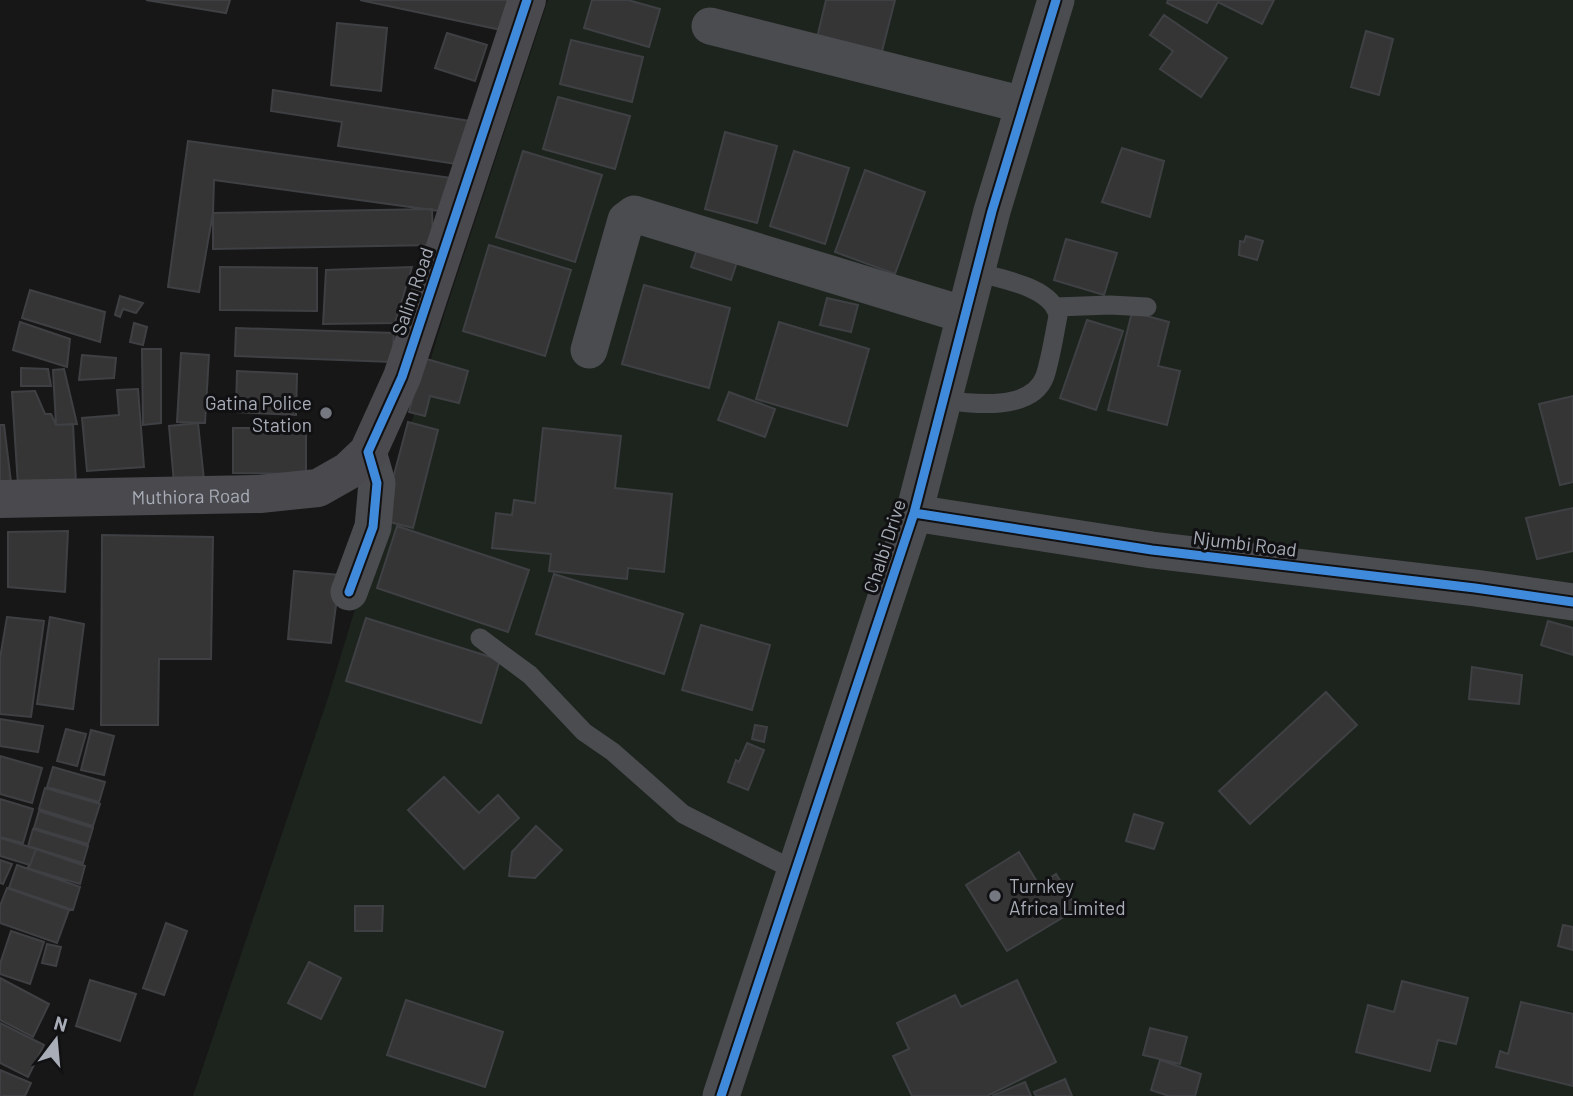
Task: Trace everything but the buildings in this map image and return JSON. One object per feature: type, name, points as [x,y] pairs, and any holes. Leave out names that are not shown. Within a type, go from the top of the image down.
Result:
[{"type":"street","name":"Salim Road","points":[[368,452],[402,377],[527,0]]},
{"type":"street","name":"Chalbi Drive","points":[[720,1096],[914,513],[992,211],[1056,0]]},
{"type":"street","points":[[710,26],[1024,105]]},
{"type":"street","points":[[589,350],[626,220],[634,214],[965,315]]},
{"type":"street","name":"Muthiora Road","points":[[0,499],[260,494],[318,488],[348,471],[368,452]]},
{"type":"street","points":[[349,592],[373,527],[377,483],[368,452]]},
{"type":"street","name":"Njumbi Road","points":[[914,513],[1152,550],[1475,587],[1573,601]]},
{"type":"lane","points":[[943,400],[975,404],[1015,401],[1031,393],[1044,379],[1058,316],[1056,307],[1038,292],[976,272]]},
{"type":"lane","points":[[1056,307],[1147,307]]},
{"type":"lane","points":[[480,638],[530,675],[584,732],[613,752],[683,814],[794,870]]},
{"type":"shaded area","points":[[548,0],[1573,0],[1573,1096],[193,1096],[328,698],[445,312]]},
{"type":"cycle path","points":[[349,592],[373,527],[377,483],[368,452],[402,377],[527,0]]},
{"type":"cycle path","points":[[721,1096],[914,513],[992,211],[1056,0]]},
{"type":"cycle path","points":[[914,513],[1152,550],[1573,602]]},
{"type":"place","name":"Gatina Police Station","points":[[326,413]]},
{"type":"place","name":"Turnkey Africa Limited","points":[[995,896]]}]
